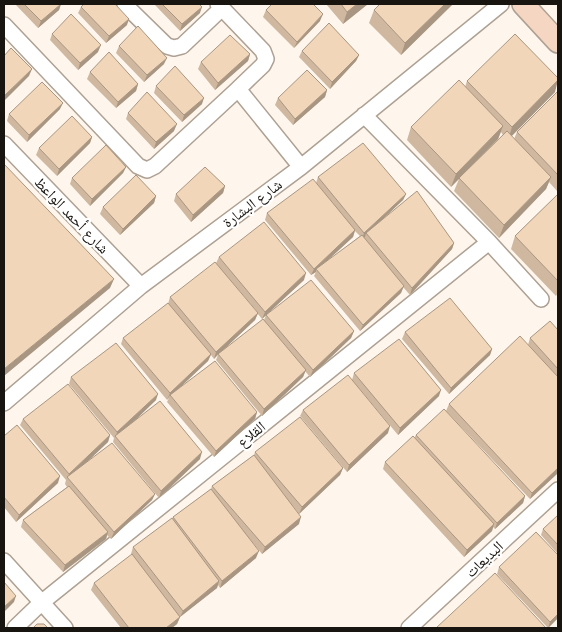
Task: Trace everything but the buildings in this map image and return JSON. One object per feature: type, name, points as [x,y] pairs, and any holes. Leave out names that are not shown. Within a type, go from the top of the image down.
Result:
[{"type":"main road","points":[[523,4],[558,42]]},
{"type":"street","name":"شارع البشارة","points":[[4,403],[141,286],[301,167],[501,4]]},
{"type":"street","points":[[4,25],[138,166],[147,170],[155,166],[238,89],[263,65],[266,58],[263,50],[220,6],[182,46],[174,48],[167,46],[125,5]]},
{"type":"street","points":[[238,89],[301,167]]},
{"type":"street","points":[[364,115],[489,242],[541,299]]},
{"type":"street","name":"شارع أحمد الواعظ","points":[[4,144],[141,286]]},
{"type":"street","name":"القلاع","points":[[15,628],[41,603],[489,242]]},
{"type":"street","name":"البديعات","points":[[409,628],[558,490]]},
{"type":"street","points":[[4,562],[65,628]]}]
